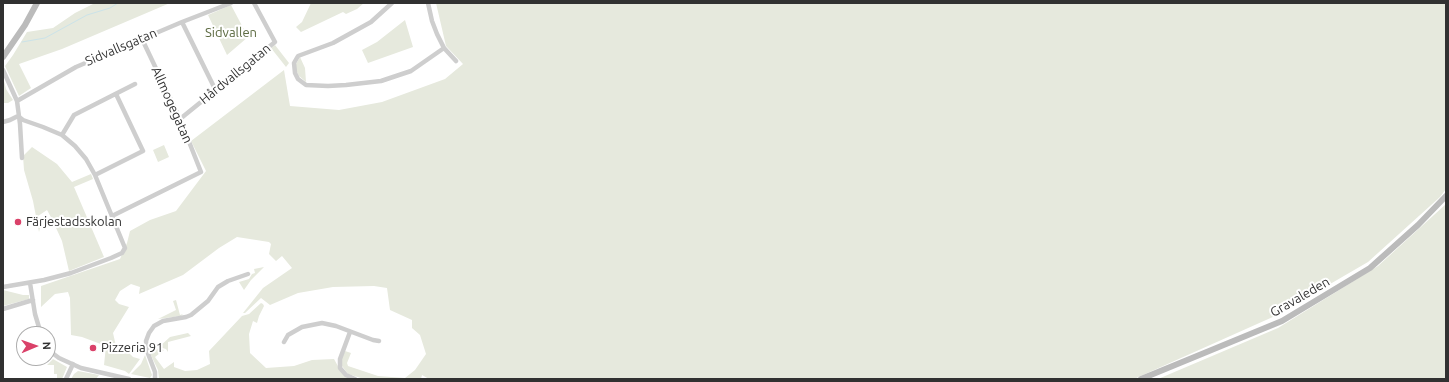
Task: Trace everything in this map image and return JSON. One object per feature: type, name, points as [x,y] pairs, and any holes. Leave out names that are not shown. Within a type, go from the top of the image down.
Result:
[{"type":"street","points":[[3,57],[37,3]]},
{"type":"street","name":"Sidvallsgatan","points":[[17,101],[76,67],[231,3]]},
{"type":"street","name":"Hårdvallsgatan","points":[[180,119],[275,42],[254,3]]},
{"type":"street","points":[[392,3],[371,22],[333,42],[298,56],[294,63],[295,73],[298,79],[306,84],[328,86],[346,86],[381,81],[411,71],[444,48]]},
{"type":"street","points":[[428,3],[433,25],[444,48],[456,61]]},
{"type":"street","points":[[182,22],[216,89]]},
{"type":"street","name":"Allmogegatan","points":[[112,216],[202,172],[180,119],[142,39]]},
{"type":"street","points":[[3,70],[17,101],[22,158]]},
{"type":"street","points":[[62,135],[74,115],[135,84]]},
{"type":"street","points":[[95,175],[143,151],[116,94]]},
{"type":"street","points":[[3,287],[30,283],[71,273],[122,253],[125,248],[95,175],[86,159],[75,146],[62,135],[23,120],[18,116]]},
{"type":"street","points":[[3,122],[18,116]]},
{"type":"street","name":"Gravaleden","points":[[1141,379],[1282,321],[1370,268],[1418,225],[1446,196]]},
{"type":"street","points":[[155,379],[155,372],[147,351],[146,342],[149,333],[154,326],[163,321],[191,315],[208,301],[218,287],[228,281],[248,274]]},
{"type":"street","points":[[30,283],[39,326]]},
{"type":"street","points":[[3,309],[33,300]]},
{"type":"street","points":[[284,342],[288,335],[302,327],[322,323],[336,326],[379,341]]},
{"type":"street","points":[[350,332],[340,359],[340,368],[346,375],[355,379]]},
{"type":"street","points":[[56,356],[73,364],[96,372],[129,379]]},
{"type":"street","points":[[66,379],[73,364]]},
{"type":"green space","points":[[95,3],[170,3],[62,49],[19,64],[31,88],[19,96],[5,66],[27,32],[53,28],[75,13]]},
{"type":"green space","points":[[311,3],[364,3],[357,9],[346,14],[343,12],[301,32],[296,27],[302,22]]},
{"type":"green space","points":[[436,3],[1446,3],[1446,189],[1440,197],[1368,262],[1275,316],[1134,379],[429,379],[422,375],[421,379],[364,379],[348,374],[342,366],[341,360],[345,351],[351,353],[347,363],[348,366],[378,376],[405,378],[415,370],[426,354],[420,335],[412,328],[412,320],[390,310],[387,288],[374,286],[333,287],[298,293],[270,305],[261,298],[245,313],[243,313],[263,288],[292,268],[282,256],[276,261],[269,254],[271,244],[269,242],[237,237],[219,248],[183,275],[139,294],[140,287],[131,284],[120,291],[115,300],[119,304],[129,307],[113,333],[116,346],[125,349],[133,357],[140,359],[129,374],[125,371],[104,365],[106,346],[82,337],[71,335],[70,298],[68,292],[55,294],[41,307],[41,286],[120,259],[127,243],[130,231],[150,220],[176,211],[206,171],[191,141],[284,70],[290,106],[339,110],[382,102],[445,79],[463,64],[446,46]]},
{"type":"green space","name":"Sidvallen","points":[[231,5],[248,37],[227,55],[208,15]]},
{"type":"green space","points":[[405,20],[413,47],[368,63],[362,50],[377,42]]},
{"type":"green space","points":[[275,45],[289,63],[286,67],[271,48]]},
{"type":"green space","points":[[300,57],[305,68],[306,82],[299,76],[296,70],[296,64]]},
{"type":"green space","points":[[3,77],[6,89],[13,100],[8,103],[3,103]]},
{"type":"green space","points":[[164,145],[169,157],[158,162],[153,150]]},
{"type":"green space","points":[[32,147],[57,164],[72,182],[91,174],[93,179],[74,187],[104,257],[69,271],[62,241],[47,210],[38,216],[41,224],[39,232],[33,201],[24,170],[23,156]]},
{"type":"green space","points":[[1446,204],[1446,379],[1158,379],[1278,328],[1378,266]]},
{"type":"green space","points":[[264,267],[251,280],[244,290],[239,282],[249,279],[252,274],[255,273],[254,269]]},
{"type":"green space","points":[[3,290],[29,295],[29,299],[3,306]]},
{"type":"green space","points":[[176,300],[180,315],[183,314],[181,316],[158,319],[176,310],[173,301]]},
{"type":"green space","points":[[261,303],[264,306],[257,323],[253,321],[249,334],[250,353],[266,368],[294,366],[312,360],[334,359],[339,368],[353,379],[159,379],[158,370],[148,349],[148,345],[151,343],[154,348],[164,350],[155,357],[164,369],[174,362],[174,367],[185,371],[197,370],[210,364],[209,351],[242,316],[249,314]]},
{"type":"green space","points":[[188,333],[191,336],[168,342],[168,352],[166,349],[159,347],[170,337]]},
{"type":"green space","points":[[145,355],[152,375],[150,378],[131,374],[141,364]]},
{"type":"green space","points":[[56,361],[67,367],[62,379],[57,379],[57,374],[54,374]]},
{"type":"green space","points":[[78,371],[99,375],[96,379],[71,379]]},
{"type":"waterway","points":[[22,42],[45,38],[87,15],[110,8],[118,3]]},
{"type":"place","name":"Färjestadsskolan","points":[[18,222]]},
{"type":"place","name":"Pizzeria 91","points":[[93,348]]}]
